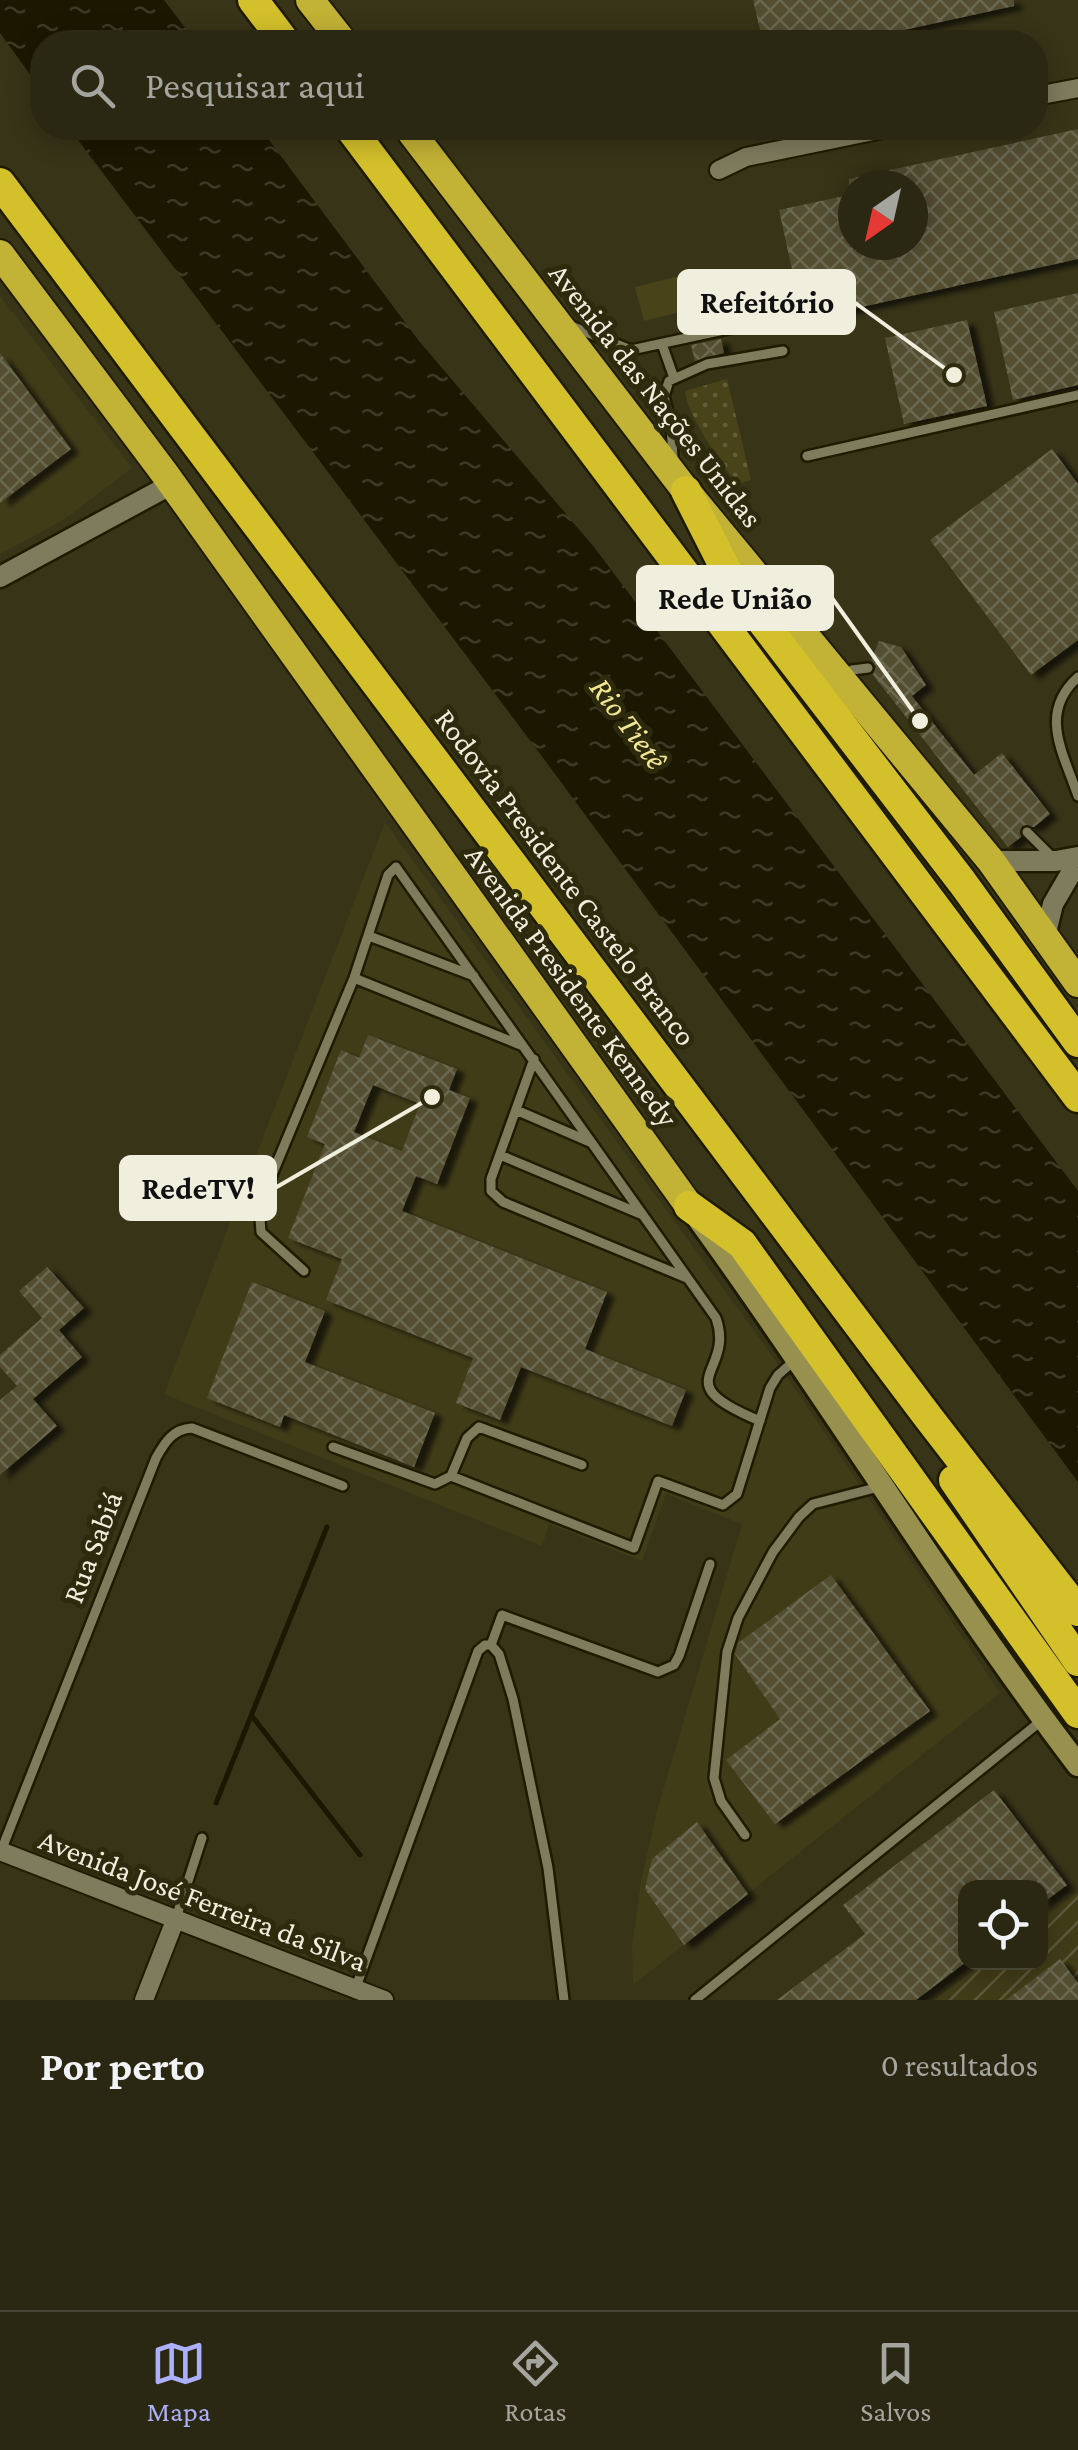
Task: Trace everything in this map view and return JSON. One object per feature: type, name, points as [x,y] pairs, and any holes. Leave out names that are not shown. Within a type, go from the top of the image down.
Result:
[{"type":"highway","points":[[253,0],[276,30]]},
{"type":"highway","points":[[310,0],[334,30]]},
{"type":"highway","points":[[359,140],[1078,1096]]},
{"type":"highway","name":"Avenida das Nações Unidas","points":[[417,140],[680,484],[990,861],[1078,984]]},
{"type":"highway","name":"Rodovia Presidente Castelo Branco","points":[[0,183],[1078,1612]]},
{"type":"highway","name":"Avenida Presidente Kennedy","points":[[0,254],[172,484],[689,1206]]},
{"type":"highway","points":[[680,484],[725,568],[752,608],[962,882],[1078,1042]]},
{"type":"highway","points":[[689,1206],[742,1244],[1078,1713]]},
{"type":"highway","points":[[928,1418],[956,1486],[1078,1661]]},
{"type":"main road","name":"Avenida Presidente Kennedy","points":[[689,1206],[1078,1765]]},
{"type":"street","points":[[1048,94],[1078,88]]},
{"type":"street","points":[[719,170],[746,157],[829,140]]},
{"type":"street","points":[[0,577],[172,484]]},
{"type":"street","points":[[990,861],[1078,859]]},
{"type":"street","points":[[1045,937],[1053,904],[1078,859]]},
{"type":"street","name":"Avenida José Ferreira da Silva","points":[[0,1852],[176,1918],[353,1994],[384,2000]]},
{"type":"street","points":[[144,2000],[176,1918]]},
{"type":"lane","points":[[555,319],[625,350],[780,318]]},
{"type":"lane","points":[[662,344],[674,378]]},
{"type":"lane","points":[[680,484],[664,396],[674,378],[706,364],[783,351]]},
{"type":"lane","points":[[806,456],[1078,396]]},
{"type":"lane","points":[[840,678],[852,670],[868,668]]},
{"type":"lane","points":[[1078,677],[1063,690],[1056,705],[1056,722],[1078,796]]},
{"type":"lane","points":[[1027,832],[1056,861]]},
{"type":"lane","points":[[304,1272],[261,1232],[259,1206],[354,978],[388,875],[396,867],[720,1327],[708,1382],[711,1394],[732,1410],[760,1421]]},
{"type":"lane","points":[[369,936],[476,977]]},
{"type":"lane","points":[[354,978],[526,1047]]},
{"type":"lane","points":[[534,1059],[491,1179],[492,1191],[503,1202],[690,1280]]},
{"type":"lane","points":[[516,1110],[592,1143]]},
{"type":"lane","points":[[500,1155],[645,1216]]},
{"type":"lane","points":[[451,1476],[634,1548],[658,1482],[724,1506],[733,1498],[740,1488],[774,1380],[797,1358]]},
{"type":"lane","points":[[333,1447],[435,1484],[451,1476],[467,1438],[479,1427],[582,1465]]},
{"type":"lane","name":"Rua Sabiá","points":[[0,1852],[156,1458],[169,1437],[183,1428],[192,1428],[343,1486]]},
{"type":"lane","points":[[745,1835],[717,1793],[714,1778],[727,1652],[738,1618],[773,1552],[814,1504],[881,1486]]},
{"type":"lane","points":[[491,1646],[502,1615],[658,1672],[666,1670],[679,1656],[710,1564]]},
{"type":"lane","points":[[353,1994],[478,1651],[485,1644],[499,1654],[513,1699],[544,1850],[564,2000]]},
{"type":"lane","points":[[695,2000],[1043,1719]]},
{"type":"lane","points":[[176,1918],[202,1838]]},
{"type":"shaded area","points":[[699,271],[708,305],[644,321],[635,287]]},
{"type":"shaded area","points":[[0,296],[132,468],[65,519],[0,554]]},
{"type":"shaded area","points":[[727,379],[751,480],[737,484],[698,425],[685,391]]},
{"type":"shaded area","points":[[385,822],[783,1371],[1000,1693],[633,1985],[632,1947],[641,1881],[657,1811],[742,1524],[666,1494],[642,1561],[549,1524],[542,1546],[164,1394]]},
{"type":"shaded area","points":[[1078,1892],[1078,2000],[934,2000],[975,1970],[1048,1970],[1048,1915]]},
{"type":"water","points":[[0,0],[164,0],[187,30],[30,30],[30,74],[0,33]]},
{"type":"water","name":"Rio Tietê","points":[[78,140],[269,140],[419,341],[594,547],[1078,1191],[1078,1482],[538,751]]},
{"type":"building","points":[[753,0],[1014,0],[1014,6],[904,30],[760,30]]},
{"type":"building","points":[[1078,129],[1078,259],[803,320],[779,210],[838,197],[838,260],[928,260],[928,170],[890,170],[1028,140],[1048,140],[1048,136]]},
{"type":"building","points":[[1078,293],[1078,385],[1013,400],[994,312]]},
{"type":"building","points":[[967,320],[987,406],[904,424],[885,338]]},
{"type":"building","points":[[721,339],[724,353],[695,361],[691,345]]},
{"type":"building","points":[[0,353],[71,449],[0,503]]},
{"type":"building","points":[[1052,449],[1078,484],[1078,640],[1031,675],[930,540]]},
{"type":"building","points":[[879,641],[901,647],[926,685],[912,696],[974,775],[1002,753],[1050,814],[1034,827],[1022,826],[1021,837],[1008,847],[873,675],[876,666],[871,660]]},
{"type":"building","points":[[368,1035],[457,1069],[449,1090],[470,1098],[437,1184],[416,1176],[402,1211],[607,1292],[585,1349],[686,1390],[672,1426],[521,1367],[500,1420],[456,1403],[473,1358],[326,1300],[342,1259],[288,1238],[325,1144],[307,1137],[341,1050],[359,1058]],"holes":[[[373,1085],[420,1104],[402,1151],[354,1132]]]},
{"type":"building","points":[[47,1267],[84,1308],[59,1330],[82,1357],[33,1399],[57,1426],[0,1475],[0,1400],[17,1386],[0,1367],[0,1355],[42,1318],[19,1291]]},
{"type":"building","points":[[252,1282],[325,1311],[305,1362],[435,1413],[414,1467],[284,1415],[280,1427],[207,1398]]},
{"type":"building","points":[[831,1575],[930,1711],[775,1824],[726,1760],[780,1719],[735,1654],[738,1643]]},
{"type":"building","points":[[994,1790],[1067,1885],[1048,1899],[1048,1880],[958,1880],[958,1968],[916,2000],[777,2000],[865,1934],[843,1905]]},
{"type":"building","points":[[697,1822],[748,1894],[684,1945],[645,1889],[652,1859]]},
{"type":"building","points":[[1060,1959],[1078,1983],[1078,2000],[1006,2000],[1048,1970]]},
{"type":"waterway","points":[[216,1803],[327,1527]]},
{"type":"waterway","points":[[252,1716],[360,1855]]},
{"type":"place","name":"Refeitório","points":[[954,375]]},
{"type":"place","name":"Rede União","points":[[920,721]]},
{"type":"place","name":"RedeTV!","points":[[432,1097]]}]
